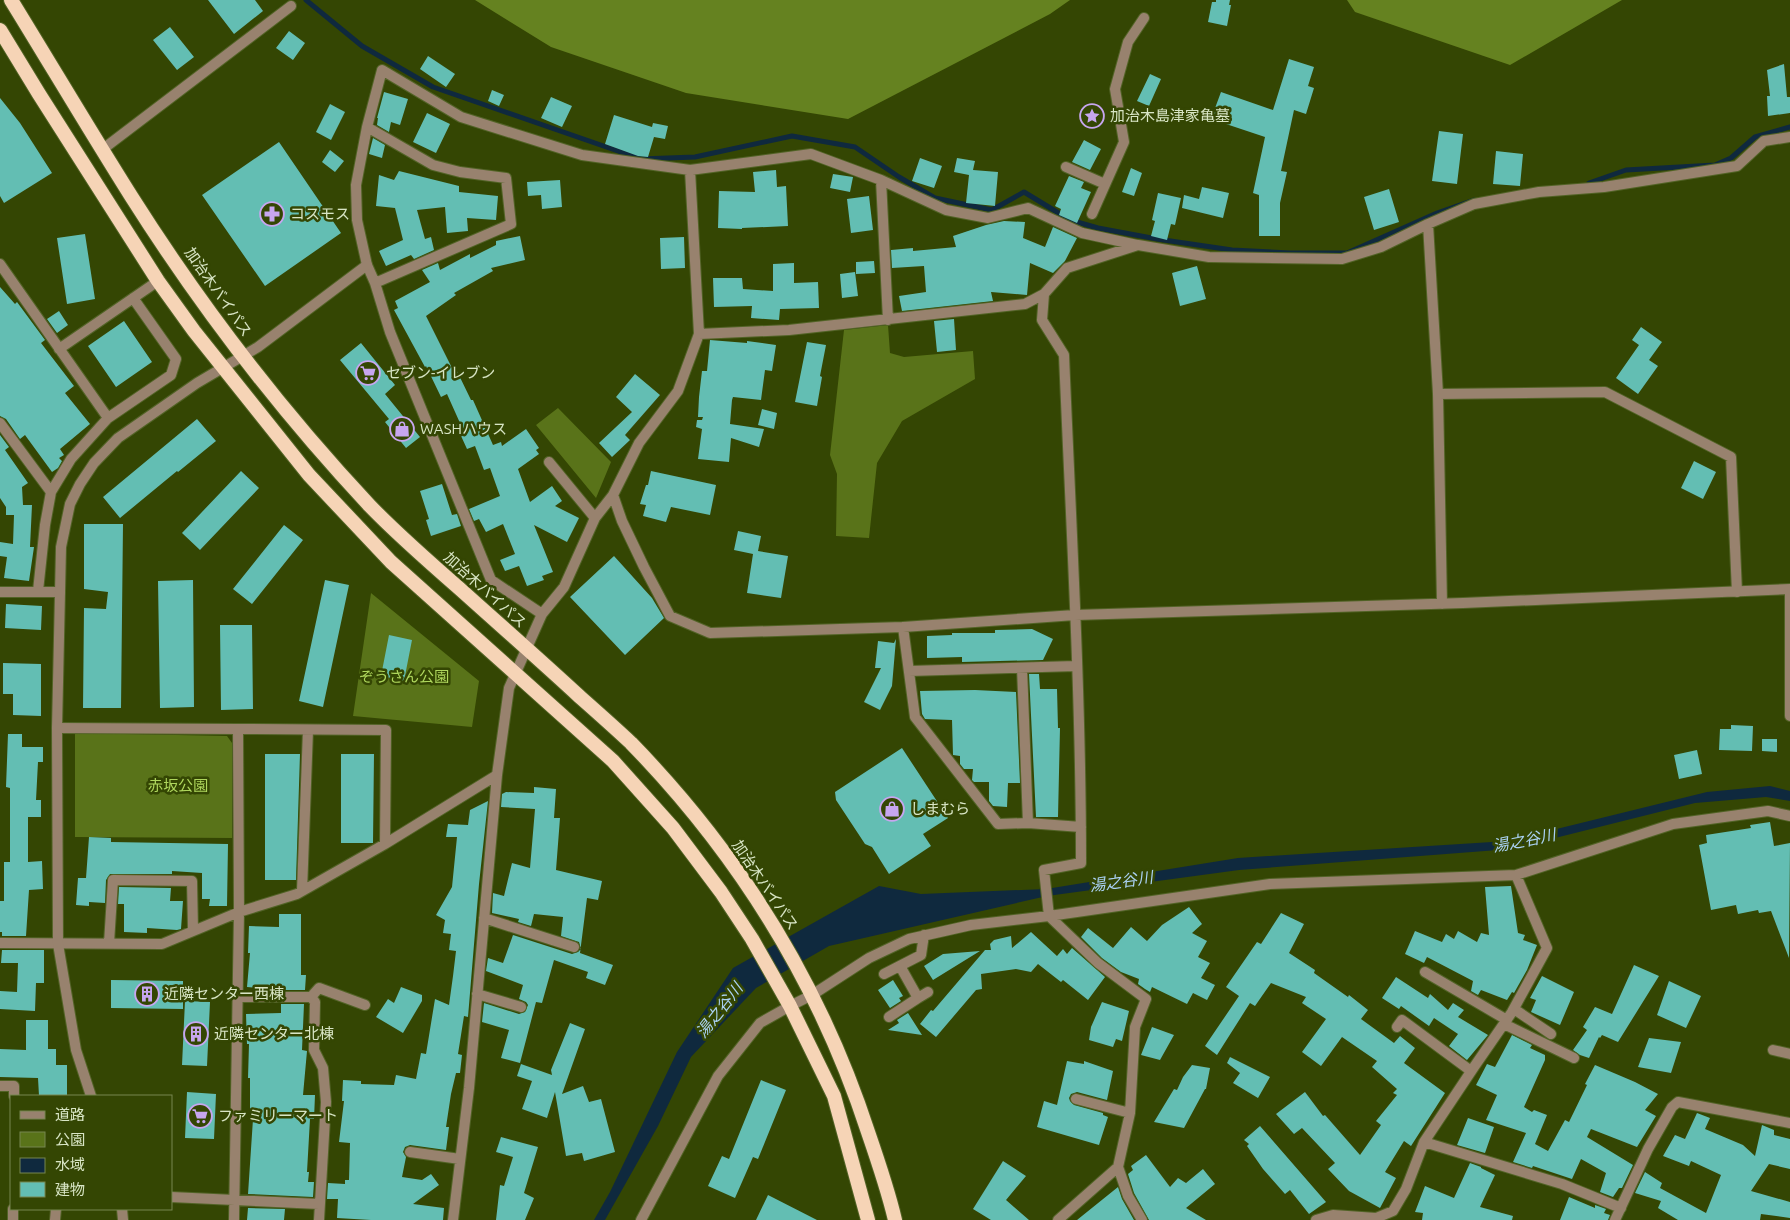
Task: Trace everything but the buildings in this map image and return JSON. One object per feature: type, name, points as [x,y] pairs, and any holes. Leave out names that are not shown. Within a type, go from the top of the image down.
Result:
[{"type":"highway","name":"加治木バイパス","points":[[11,0],[133,199],[243,356],[319,449],[372,508],[415,550],[629,741],[680,796],[709,833],[774,926],[805,980],[839,1050],[888,1190],[895,1220]]},
{"type":"highway","points":[[0,30],[158,281],[194,331],[309,475],[391,562],[614,761],[673,828],[721,892],[752,939],[790,1006],[834,1096],[868,1220]]},
{"type":"street","points":[[103,149],[291,6]]},
{"type":"street","points":[[1092,214],[1124,142],[1115,89],[1128,42],[1144,18]]},
{"type":"street","points":[[542,614],[491,580],[390,332],[375,283],[367,265],[357,220],[356,185],[367,127],[382,70],[461,117],[582,155],[690,170],[811,154],[881,180],[946,210],[988,218],[1028,208],[1084,231],[1138,245],[1209,257],[1342,259],[1381,247],[1474,204],[1539,192],[1604,187],[1737,166],[1764,142],[1790,137]]},
{"type":"street","points":[[367,127],[433,165],[460,172],[506,178],[512,224],[375,283]]},
{"type":"street","points":[[1066,167],[1105,184]]},
{"type":"street","points":[[452,1220],[469,1088],[497,775],[509,688],[542,614],[564,587],[595,518],[613,495],[638,443],[678,391],[699,334],[690,170]]},
{"type":"street","points":[[881,180],[888,320]]},
{"type":"street","points":[[1428,224],[1438,394],[1442,604]]},
{"type":"street","points":[[699,334],[789,330],[1025,304],[1044,294],[1067,268],[1138,245]]},
{"type":"street","points":[[0,264],[108,418]]},
{"type":"street","points":[[91,1095],[76,1050],[58,944],[57,728],[61,548],[70,504],[94,463],[118,438],[197,383],[258,347],[367,265]]},
{"type":"street","points":[[59,349],[158,281]]},
{"type":"street","points":[[1044,294],[1042,320],[1064,355],[1075,615],[1081,827],[1081,863],[1044,870],[1049,916],[1098,964],[1146,999],[1135,1027],[1130,1113],[1118,1167],[1128,1196],[1142,1220]]},
{"type":"street","points":[[38,591],[44,524],[51,492],[71,459],[108,418],[171,375],[176,359],[133,298]]},
{"type":"street","points":[[1438,394],[1605,392],[1731,457],[1738,592]]},
{"type":"street","points":[[0,423],[51,492]]},
{"type":"street","points":[[549,462],[595,518]]},
{"type":"street","points":[[613,495],[622,521],[670,616],[710,633],[902,627],[1075,615],[1442,604],[1790,589],[1790,716]]},
{"type":"street","points":[[0,592],[60,592]]},
{"type":"street","points":[[902,627],[915,717],[998,824],[1028,823],[1081,827]]},
{"type":"street","points":[[909,671],[1076,666]]},
{"type":"street","points":[[1022,668],[1028,823]]},
{"type":"street","points":[[57,728],[386,730],[385,844]]},
{"type":"street","points":[[234,1220],[239,912],[238,729]]},
{"type":"street","points":[[302,892],[308,730]]},
{"type":"street","points":[[0,942],[162,944],[239,912],[302,892],[385,844],[497,775]]},
{"type":"street","points":[[641,1220],[718,1076],[760,1023],[812,995],[869,958],[910,939],[971,925],[1049,916],[1270,884],[1516,876],[1673,824],[1768,811],[1790,816]]},
{"type":"street","points":[[1316,1220],[1333,1215],[1376,1218],[1393,1211],[1406,1189],[1424,1142],[1514,1009],[1547,948],[1516,876]]},
{"type":"street","points":[[110,943],[113,880],[192,881],[192,930]]},
{"type":"street","points":[[484,918],[574,946]]},
{"type":"street","points":[[884,974],[921,955],[924,935]]},
{"type":"street","points":[[900,966],[918,998]]},
{"type":"street","points":[[1425,972],[1505,1022],[1574,1058]]},
{"type":"street","points":[[238,997],[311,996],[319,988],[365,1005]]},
{"type":"street","points":[[890,1017],[928,992]]},
{"type":"street","points":[[477,994],[521,1007]]},
{"type":"street","points":[[311,996],[315,1002],[314,1050],[323,1068],[326,1102],[319,1220]]},
{"type":"street","points":[[1514,1009],[1551,1034]]},
{"type":"street","points":[[1397,1027],[1402,1020],[1471,1071]]},
{"type":"street","points":[[1773,1050],[1790,1054]]},
{"type":"street","points":[[0,1086],[14,1086],[14,1095]]},
{"type":"street","points":[[1076,1099],[1130,1113]]},
{"type":"street","points":[[1615,1220],[1648,1149],[1672,1107],[1678,1102],[1790,1124]]},
{"type":"street","points":[[1424,1142],[1562,1184],[1621,1208]]},
{"type":"street","points":[[410,1152],[460,1159]]},
{"type":"street","points":[[1058,1220],[1118,1167]]},
{"type":"street","points":[[172,1197],[320,1204]]},
{"type":"green space","points":[[475,0],[1070,0],[1050,14],[848,119],[686,93],[551,47]]},
{"type":"green space","points":[[1347,0],[1622,0],[1510,65],[1355,12]]},
{"type":"green space","points":[[888,325],[890,353],[904,357],[973,351],[975,379],[902,421],[877,463],[869,538],[836,536],[837,474],[830,455],[844,330]]},
{"type":"green space","points":[[558,408],[611,462],[596,498],[536,425]]},
{"type":"green space","name":"ぞうさん公園","points":[[371,593],[479,681],[472,727],[353,716]]},
{"type":"green space","name":"赤坂公園","points":[[75,733],[227,736],[232,743],[232,838],[75,837]]},
{"type":"water","name":"湯之谷川","points":[[1770,786],[1790,791],[1790,801],[1766,797],[1695,803],[1511,849],[1239,870],[1047,896],[829,946],[756,988],[691,1057],[658,1126],[605,1220],[594,1220],[610,1192],[677,1052],[733,968],[879,886],[921,894],[1046,889],[1238,858],[1508,841],[1707,792]]},
{"type":"waterway","points":[[306,0],[362,46],[433,87],[641,159],[695,157],[792,136],[855,147],[899,177],[935,198],[992,210],[1024,192],[1070,220],[1098,228],[1232,250],[1290,253],[1347,253],[1437,213],[1474,200]]},
{"type":"waterway","points":[[1589,183],[1626,170],[1715,165],[1731,158],[1755,137],[1790,127]]},
{"type":"place","name":"加治木島津家亀墓","points":[[1092,116]]},
{"type":"place","name":"コスモス","points":[[272,214]]},
{"type":"place","name":"セブン-イレブン","points":[[368,373]]},
{"type":"place","name":"WASHハウス","points":[[402,429]]},
{"type":"place","name":"しまむら","points":[[892,809]]},
{"type":"place","name":"近隣センター西棟","points":[[147,994]]},
{"type":"place","name":"近隣センター北棟","points":[[196,1034]]},
{"type":"place","name":"ファミリーマート","points":[[200,1116]]}]
